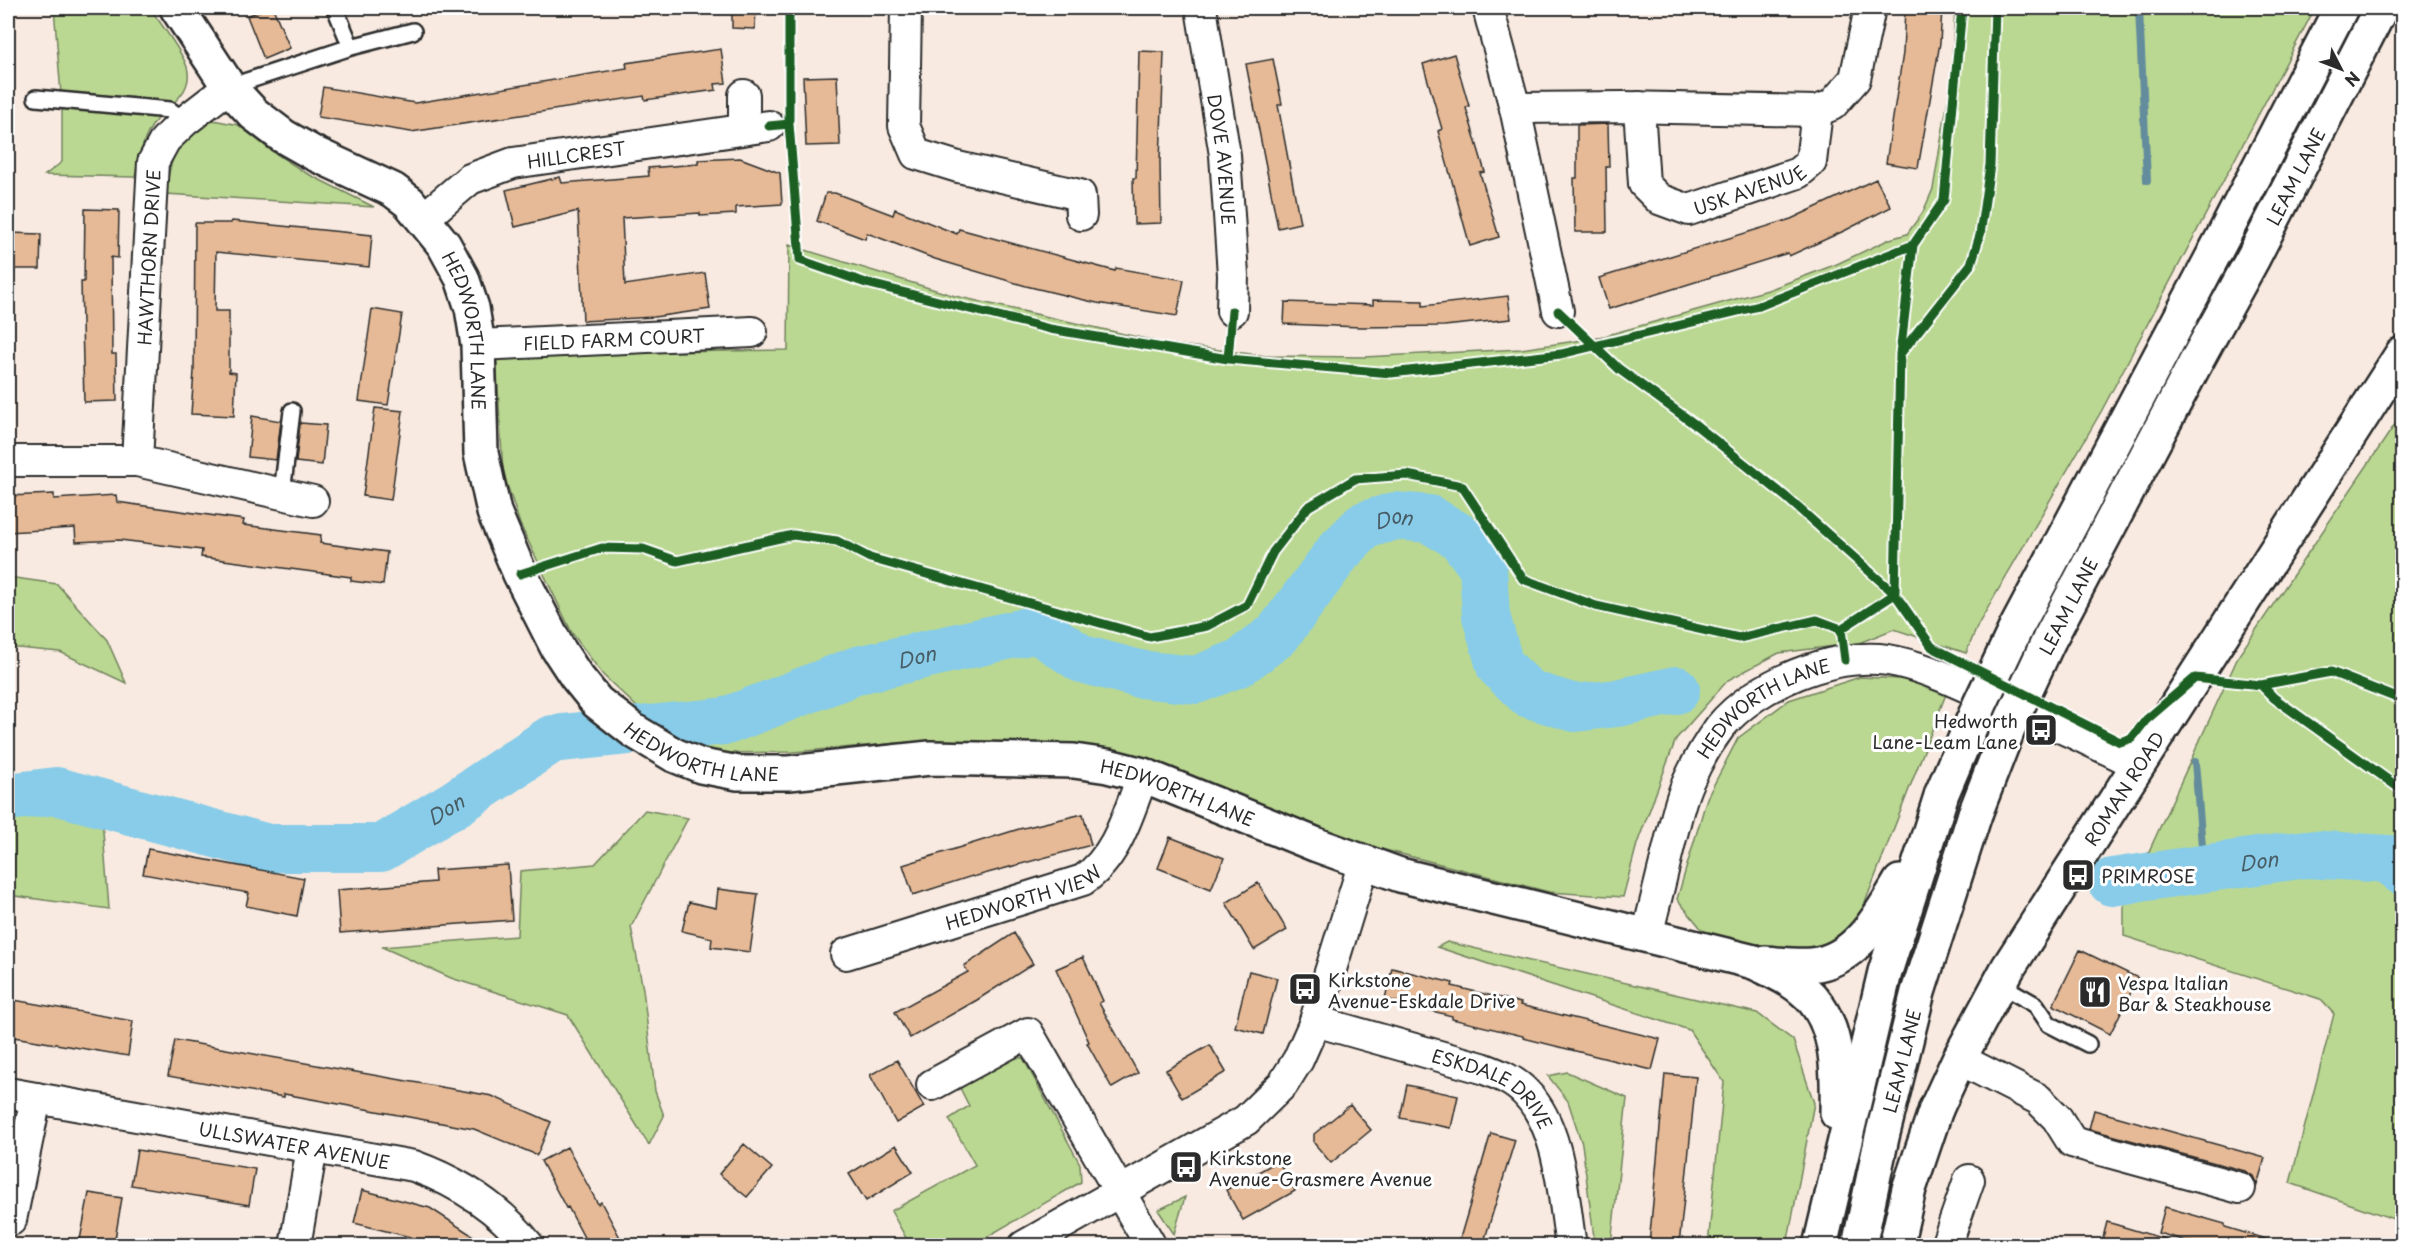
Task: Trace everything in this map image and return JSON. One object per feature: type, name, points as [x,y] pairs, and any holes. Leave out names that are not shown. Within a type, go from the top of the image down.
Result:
[{"type":"main road","name":"HEDWORTH LANE","points":[[177,8],[229,87],[254,114],[283,136],[313,153],[393,190],[409,202],[444,245],[462,278],[472,308],[478,345],[482,453],[494,512],[520,574],[557,647],[597,702],[634,731],[674,755],[701,766],[738,773],[789,773],[930,758],[1074,761],[1108,766],[1143,775],[1400,875],[1754,962]]},
{"type":"main road","name":"LEAM LANE","points":[[1820,1245],[1885,972],[1942,794],[1980,704],[2016,628],[2223,237],[2341,8]]},
{"type":"main road","name":"LEAM LANE","points":[[1859,1245],[1882,1137],[1918,992],[1975,814],[2012,719],[2049,640],[2253,258],[2381,8]]},
{"type":"main road","name":"ROMAN ROAD","points":[[1896,1245],[1909,1189],[1936,1109],[1959,1059],[1999,984],[2403,354]]},
{"type":"main road","points":[[1754,962],[1813,965],[1830,961],[1847,950],[1875,923],[1928,836]]},
{"type":"main road","points":[[1754,962],[1787,978],[1803,990],[1818,1004],[1829,1024],[1838,1071],[1836,1173]]},
{"type":"street","points":[[906,8],[904,126],[916,154],[958,167],[1080,195],[1081,215]]},
{"type":"street","name":"DOVE AVENUE","points":[[1201,8],[1225,155],[1233,275],[1232,311]]},
{"type":"street","points":[[1488,8],[1515,108],[1559,310]]},
{"type":"street","points":[[1515,108],[1639,107],[1817,111],[1832,105],[1855,79],[1870,8]]},
{"type":"street","name":"HAWTHORN DRIVE","points":[[137,461],[153,162],[165,140],[185,121],[229,87]]},
{"type":"street","name":"HILLCREST","points":[[423,218],[470,179],[513,163],[756,128],[744,95]]},
{"type":"street","name":"USK AVENUE","points":[[1639,107],[1644,184],[1659,198],[1689,210],[1798,172],[1811,162],[1817,111]]},
{"type":"street","name":"FIELD FARM COURT","points":[[478,345],[752,332]]},
{"type":"street","points":[[8,461],[137,461],[313,501]]},
{"type":"street","name":"HEDWORTH LANE","points":[[1647,936],[1677,815],[1687,783],[1703,754],[1720,727],[1742,706],[1767,688],[1801,673],[1845,660],[1887,660],[1923,669],[2069,729],[2139,765]]},
{"type":"street","name":"HEDWORTH VIEW","points":[[846,954],[1083,880],[1098,870],[1108,857],[1117,841],[1143,775]]},
{"type":"street","points":[[1024,1245],[1246,1120],[1283,1084],[1298,1060],[1315,1021],[1364,862]]},
{"type":"street","name":"ESKDALE DRIVE","points":[[1315,1021],[1482,1068],[1506,1077],[1526,1092],[1541,1111],[1551,1133],[1570,1245]]},
{"type":"street","points":[[932,1085],[1028,1033],[1151,1245]]},
{"type":"street","points":[[1959,1059],[2038,1099],[2057,1118],[2072,1142],[2240,1188]]},
{"type":"street","name":"ULLSWATER AVENUE","points":[[10,1220],[22,1095],[414,1166],[433,1173],[472,1194],[506,1220],[529,1245]]},
{"type":"street","points":[[295,1245],[312,1148]]},
{"type":"street","points":[[1946,1245],[1970,1180]]},
{"type":"lane","points":[[335,8],[351,47]]},
{"type":"lane","points":[[229,87],[351,47],[413,31]]},
{"type":"lane","points":[[36,98],[170,110],[185,121]]},
{"type":"lane","points":[[282,493],[292,411]]},
{"type":"lane","points":[[1999,984],[2036,1005],[2049,1024],[2088,1044]]},
{"type":"green space","points":[[54,8],[150,8],[184,60],[187,67],[187,84],[184,91],[156,120],[148,133],[135,177],[45,175],[62,162],[62,106]]},
{"type":"green space","points":[[1955,8],[2315,8],[2102,410],[1978,625],[1966,653],[1894,629],[1859,643],[1779,653],[1728,680],[1676,739],[1637,844],[1623,897],[1549,892],[1362,844],[1168,768],[1061,745],[935,740],[793,752],[701,751],[654,723],[603,675],[572,633],[520,524],[503,472],[496,355],[788,350],[789,245],[955,296],[1164,343],[1267,356],[1364,357],[1521,349],[1597,338],[1768,290],[1907,234],[1923,212],[1933,189],[1950,86]]},
{"type":"green space","points":[[213,120],[239,125],[270,150],[306,173],[374,207],[166,194],[173,158],[183,141]]},
{"type":"green space","points":[[2402,414],[2402,1222],[2290,1183],[2334,1014],[2320,999],[2124,936],[2124,873],[2139,873],[2239,655]]},
{"type":"green space","points":[[8,577],[57,584],[107,640],[126,683],[60,652],[8,647]]},
{"type":"green space","points":[[1860,677],[1921,680],[1948,689],[1857,923],[1833,942],[1784,952],[1704,932],[1677,899],[1707,798],[1738,738],[1789,700]]},
{"type":"green space","points":[[8,789],[100,793],[109,909],[8,895]]},
{"type":"green space","points":[[645,810],[688,818],[631,927],[643,989],[655,1091],[664,1116],[649,1145],[568,1015],[451,978],[382,947],[517,936],[520,871],[595,864]]},
{"type":"green space","points":[[1447,942],[1757,1013],[1793,1040],[1814,1103],[1787,1245],[1708,1245],[1724,1082],[1689,1030],[1437,947]]},
{"type":"green space","points":[[1004,1057],[1023,1058],[1080,1164],[1081,1182],[973,1245],[910,1245],[891,1211],[975,1165],[949,1119],[969,1106],[959,1086]]},
{"type":"green space","points":[[1567,1072],[1627,1098],[1611,1245],[1595,1245],[1582,1144],[1568,1101],[1548,1076]]},
{"type":"green space","points":[[1185,1197],[1174,1234],[1158,1210]]},
{"type":"building","points":[[273,8],[290,48],[264,59],[247,16]]},
{"type":"building","points":[[732,8],[756,8],[755,29],[732,28]]},
{"type":"building","points":[[1905,8],[1942,8],[1940,43],[1918,168],[1886,163],[1903,53]]},
{"type":"building","points":[[721,49],[726,83],[715,84],[716,90],[645,100],[644,96],[411,132],[318,117],[323,87],[415,103],[627,68],[626,63]]},
{"type":"building","points":[[1139,51],[1164,52],[1160,162],[1161,223],[1134,224],[1133,178],[1136,178]]},
{"type":"building","points":[[1454,54],[1469,106],[1466,108],[1485,172],[1480,173],[1499,237],[1470,246],[1438,131],[1442,129],[1423,64]]},
{"type":"building","points":[[1273,59],[1282,104],[1278,105],[1300,223],[1278,228],[1246,64]]},
{"type":"building","points":[[837,76],[840,145],[806,146],[803,77]]},
{"type":"building","points":[[1608,124],[1607,232],[1575,232],[1574,178],[1577,178],[1577,125]]},
{"type":"building","points":[[740,158],[780,173],[782,204],[736,207],[736,214],[700,216],[700,213],[622,218],[625,285],[705,273],[710,309],[654,317],[583,321],[578,211],[515,227],[506,190],[560,177],[562,183],[649,176],[648,168],[698,164],[698,160]]},
{"type":"building","points":[[1876,179],[1891,207],[1846,230],[1789,256],[1788,253],[1609,309],[1599,278],[1791,219]]},
{"type":"building","points":[[826,193],[835,193],[893,215],[895,209],[957,234],[959,229],[1115,271],[1116,268],[1184,280],[1177,316],[1097,303],[1026,286],[935,259],[867,233],[865,239],[817,221]]},
{"type":"building","points":[[85,209],[119,210],[118,258],[111,257],[112,354],[116,354],[117,401],[84,402],[81,282],[84,282]]},
{"type":"building","points":[[232,221],[372,235],[369,267],[216,252],[215,311],[229,311],[229,372],[236,373],[234,416],[191,414],[194,371],[195,223],[231,223]]},
{"type":"building","points":[[8,233],[41,234],[40,269],[8,269]]},
{"type":"building","points":[[1508,296],[1511,319],[1444,326],[1361,327],[1284,324],[1285,302],[1373,305],[1373,300],[1423,301],[1423,306]]},
{"type":"building","points":[[372,309],[402,314],[388,405],[359,401]]},
{"type":"building","points":[[375,408],[403,411],[391,500],[363,496]]},
{"type":"building","points":[[252,416],[281,421],[276,460],[248,457]]},
{"type":"building","points":[[300,423],[326,425],[322,465],[296,462]]},
{"type":"building","points":[[54,494],[54,499],[116,495],[117,502],[244,520],[243,525],[321,535],[320,543],[387,552],[383,585],[351,581],[351,577],[201,557],[202,550],[120,540],[76,542],[75,528],[8,532],[8,496]]},
{"type":"building","points":[[1083,814],[1091,845],[972,876],[913,895],[903,865],[1019,829]]},
{"type":"building","points":[[1170,837],[1224,858],[1211,889],[1158,868]]},
{"type":"building","points":[[148,849],[304,878],[297,916],[246,906],[249,893],[143,874]]},
{"type":"building","points":[[508,865],[512,920],[340,933],[337,890],[435,882],[434,870]]},
{"type":"building","points":[[1258,883],[1287,930],[1254,950],[1226,903]]},
{"type":"building","points":[[718,889],[758,894],[750,952],[711,947],[712,938],[682,931],[689,902],[716,908]]},
{"type":"building","points":[[1014,933],[1033,964],[977,1000],[910,1038],[895,1012],[968,972],[964,966]]},
{"type":"building","name":"Vespa Italian Bar & Steakhouse","points":[[2080,950],[2138,978],[2110,1034],[2053,1005]]},
{"type":"building","points":[[1083,957],[1103,1001],[1099,1003],[1138,1073],[1112,1088],[1087,1043],[1089,1042],[1056,969]]},
{"type":"building","points":[[1392,968],[1453,983],[1452,986],[1521,1003],[1520,1005],[1660,1039],[1652,1070],[1523,1038],[1523,1036],[1452,1019],[1452,1016],[1385,999]]},
{"type":"building","points":[[1249,971],[1277,978],[1263,1034],[1235,1027]]},
{"type":"building","points":[[8,999],[133,1021],[128,1056],[8,1036]]},
{"type":"building","points":[[175,1040],[492,1096],[551,1122],[537,1155],[474,1129],[284,1094],[284,1097],[168,1076]]},
{"type":"building","points":[[1210,1045],[1226,1072],[1182,1098],[1166,1070]]},
{"type":"building","points":[[897,1060],[924,1107],[896,1123],[870,1075]]},
{"type":"building","points":[[1665,1074],[1696,1077],[1679,1245],[1649,1245]]},
{"type":"building","points":[[1407,1085],[1458,1096],[1451,1128],[1400,1118]]},
{"type":"building","points":[[1350,1105],[1371,1130],[1331,1163],[1314,1143],[1314,1134]]},
{"type":"building","points":[[2094,1110],[2265,1158],[2257,1185],[2253,1176],[2245,1171],[2089,1129]]},
{"type":"building","points":[[1491,1133],[1515,1140],[1483,1245],[1458,1245]]},
{"type":"building","points":[[744,1144],[772,1168],[747,1197],[719,1174]]},
{"type":"building","points":[[896,1145],[913,1172],[866,1201],[849,1174]]},
{"type":"building","points":[[567,1147],[598,1204],[601,1202],[624,1245],[588,1245],[568,1207],[566,1208],[541,1161]]},
{"type":"building","points":[[137,1150],[255,1169],[249,1205],[131,1185]]},
{"type":"building","points":[[1278,1161],[1295,1191],[1243,1220],[1226,1190]]},
{"type":"building","points":[[362,1190],[430,1208],[487,1245],[423,1245],[410,1237],[354,1223]]},
{"type":"building","points":[[89,1193],[122,1198],[114,1245],[79,1245]]},
{"type":"building","points":[[2165,1207],[2225,1224],[2225,1227],[2269,1240],[2268,1245],[2202,1245],[2158,1233]]},
{"type":"building","points":[[2107,1222],[2168,1240],[2167,1245],[2101,1245]]},
{"type":"waterway","points":[[2139,8],[2147,180]]},
{"type":"waterway","name":"Don","points":[[8,797],[56,791],[268,848],[381,848],[456,803],[552,739],[726,721],[858,670],[1037,629],[1082,659],[1139,674],[1196,680],[1239,663],[1277,635],[1339,551],[1365,525],[1395,516],[1429,519],[1460,537],[1483,568],[1486,616],[1500,666],[1529,694],[1575,708],[1617,703],[1676,690]]},
{"type":"waterway","points":[[2195,762],[2204,870]]},
{"type":"waterway","name":"Don","points":[[2112,882],[2306,854],[2389,859],[2402,871]]},
{"type":"cycle path","points":[[789,8],[789,124]]},
{"type":"cycle path","points":[[1228,359],[1391,373],[1561,354],[1759,306],[1913,245],[1944,200],[1962,8]]},
{"type":"cycle path","points":[[1841,629],[1895,594],[1900,354],[1971,264],[1980,235],[1990,165],[1995,8]]},
{"type":"cycle path","points":[[769,126],[789,124],[800,260],[866,283],[1050,329],[1228,359],[1232,311]]},
{"type":"cycle path","points":[[1900,354],[1913,245]]},
{"type":"cycle path","points":[[1558,311],[1619,369],[1697,426],[1786,497],[1895,594],[1932,647],[2120,742],[2132,738],[2146,720],[2195,678],[2261,685],[2331,672],[2402,700]]},
{"type":"cycle path","points":[[520,574],[602,548],[643,549],[677,561],[793,535],[837,541],[870,558],[1150,637],[1207,626],[1247,605],[1273,552],[1308,507],[1355,479],[1407,475],[1462,486],[1523,579],[1596,606],[1739,638],[1817,620],[1841,629],[1845,660]]},
{"type":"cycle path","points":[[2261,685],[2274,698],[2402,790]]},
{"type":"place","name":"Hedworth Lane-Leam Lane","points":[[2041,730]]},
{"type":"place","name":"PRIMROSE","points":[[2078,875]]},
{"type":"place","name":"Kirkstone Avenue-Eskdale Drive","points":[[1305,989]]},
{"type":"place","name":"Vespa Italian Bar & Steakhouse","points":[[2095,992]]},
{"type":"place","name":"Kirkstone Avenue-Grasmere Avenue","points":[[1186,1167]]}]
